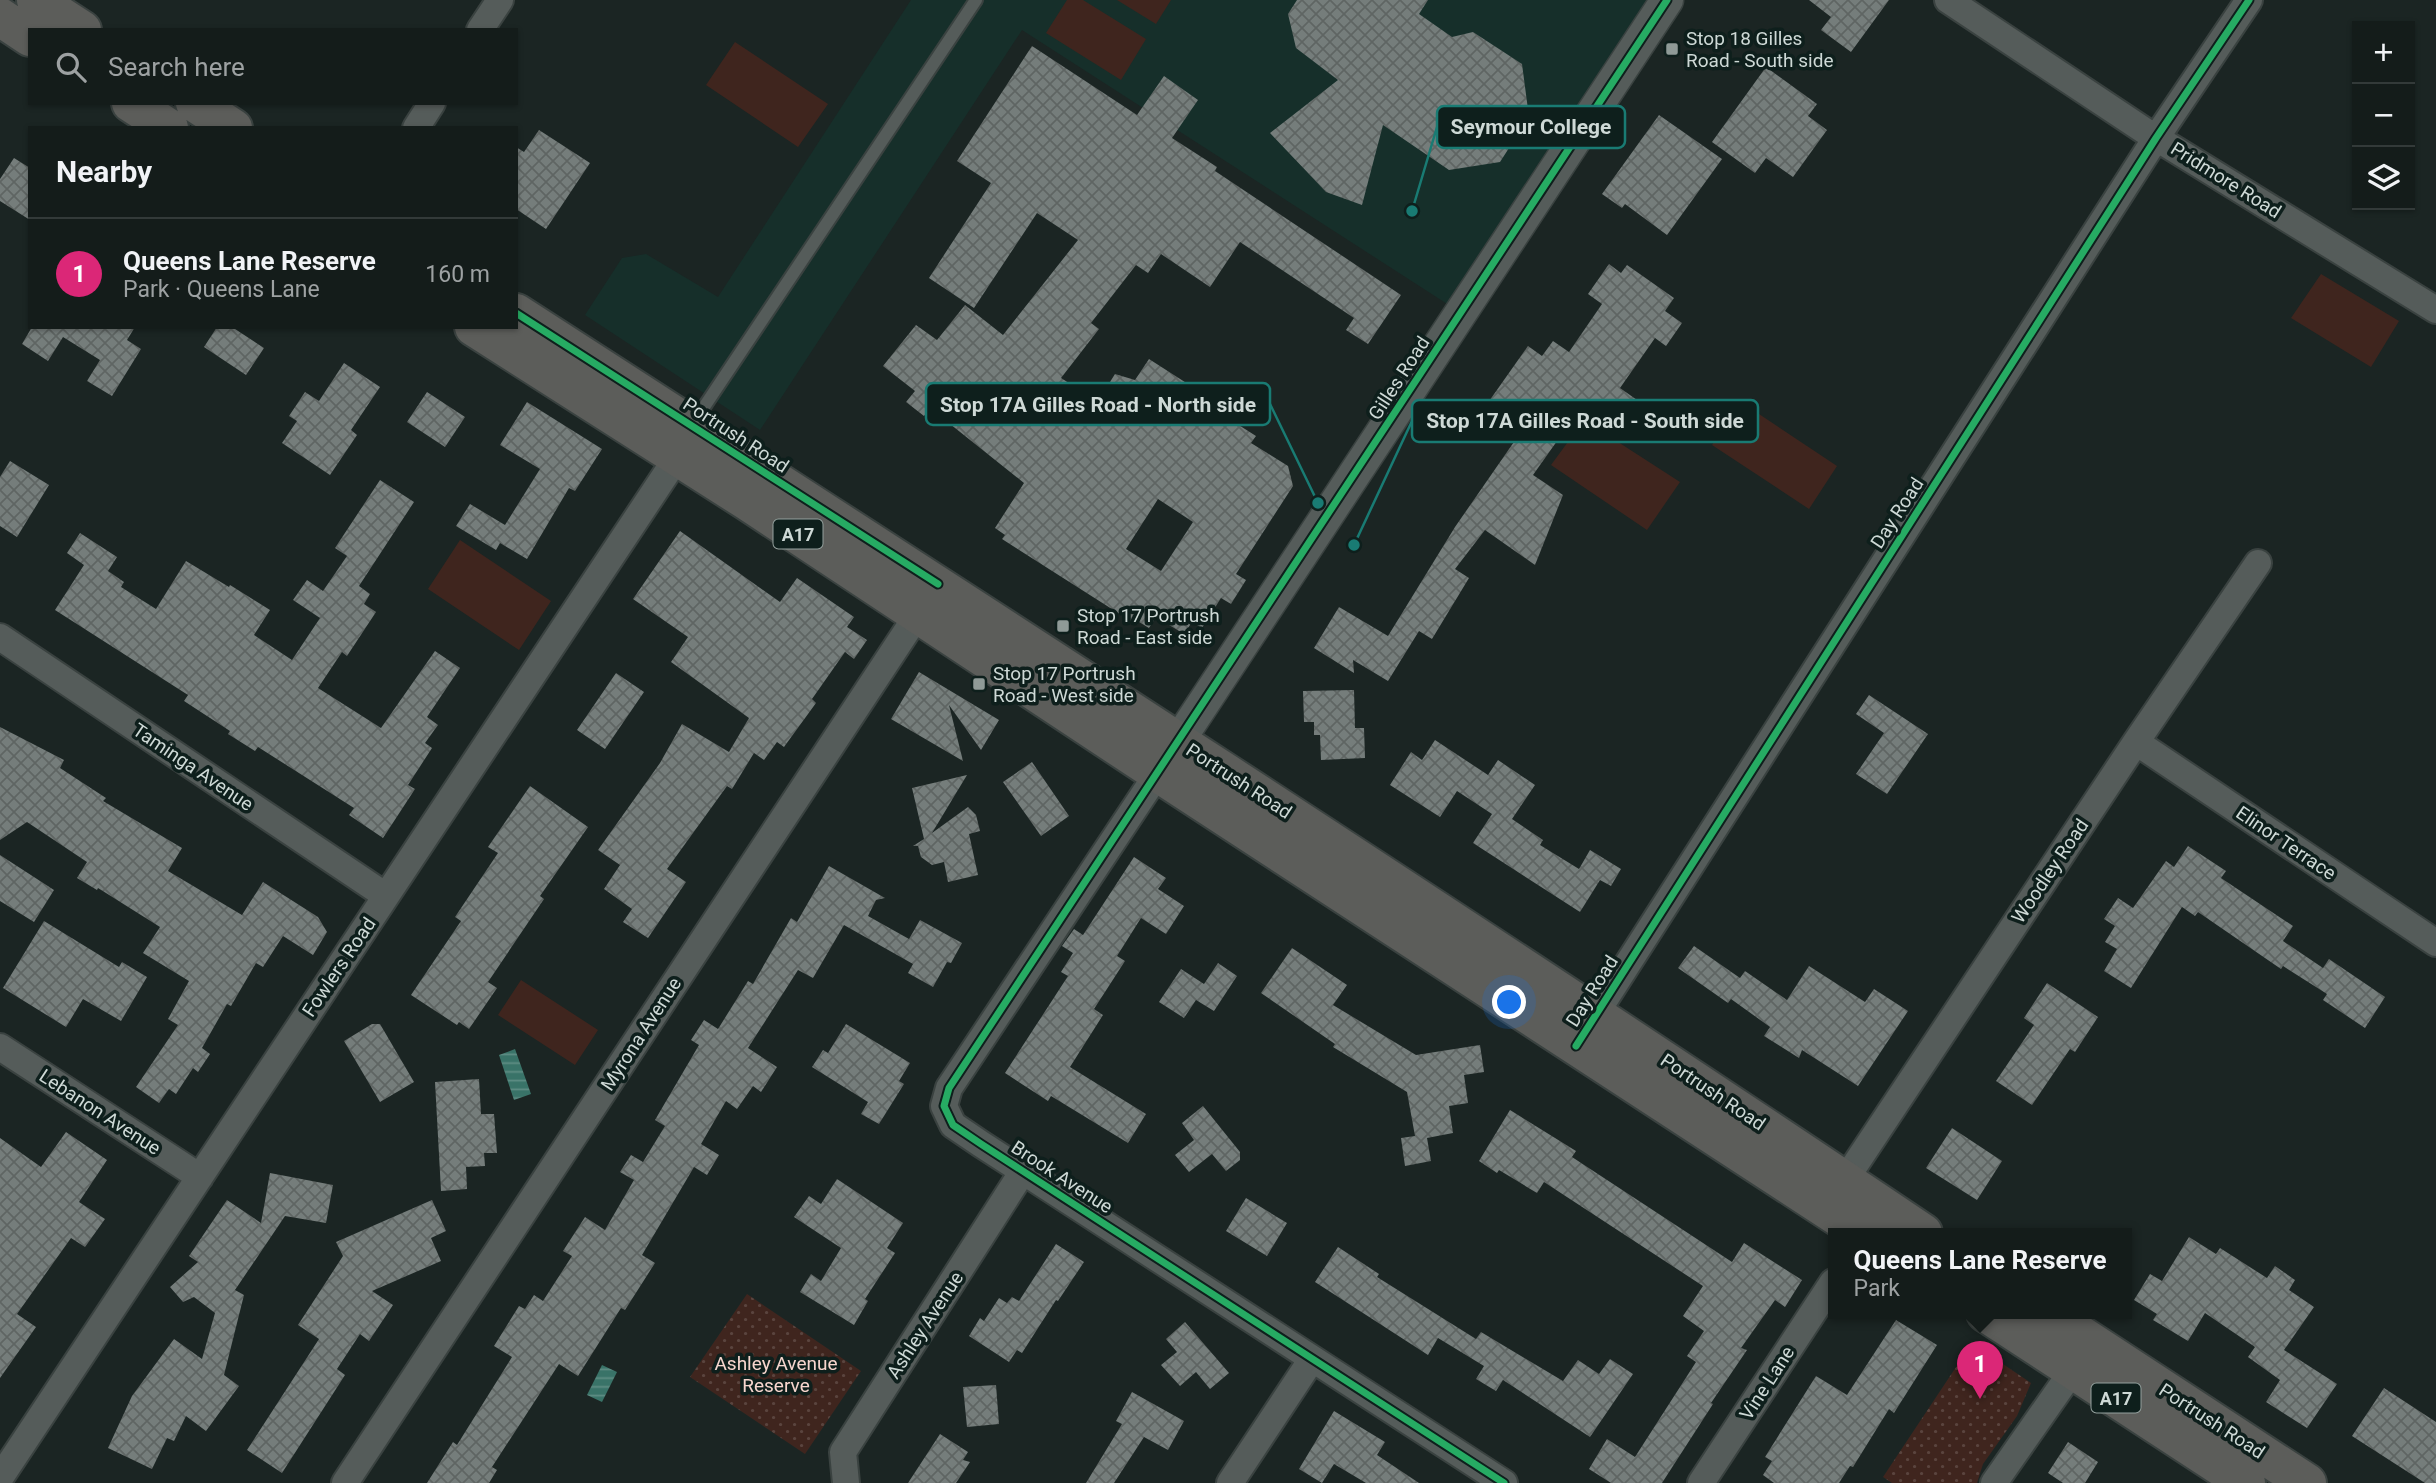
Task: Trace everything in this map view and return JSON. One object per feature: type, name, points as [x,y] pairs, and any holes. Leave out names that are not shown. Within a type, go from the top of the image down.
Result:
[{"type":"highway","points":[[37,0],[79,28]]},
{"type":"highway","points":[[0,17],[28,36]]},
{"type":"highway","points":[[134,105],[166,126]]},
{"type":"highway","points":[[198,105],[230,126]]},
{"type":"highway","name":"Portrush Road","points":[[518,315],[685,440],[928,599],[1179,741],[1585,1030],[1856,1228]]},
{"type":"highway","name":"Portrush Road","points":[[478,329],[685,440]]},
{"type":"highway","name":"Portrush Road","points":[[928,599],[1158,773],[1585,1030],[1845,1180],[1916,1228]]},
{"type":"highway","name":"Portrush Road","points":[[1995,1319],[2246,1483]]},
{"type":"highway","name":"Portrush Road","points":[[2056,1319],[2307,1483]]},
{"type":"street","points":[[481,28],[500,0]]},
{"type":"street","name":"Gilles Road","points":[[1158,773],[1667,0]]},
{"type":"street","name":"Pridmore Road","points":[[1948,0],[2157,138],[2436,310]]},
{"type":"street","name":"Day Road","points":[[1585,1030],[2157,138],[2249,0]]},
{"type":"street","points":[[417,126],[431,105]]},
{"type":"street","name":"Fowlers Road","points":[[0,1478],[685,440]]},
{"type":"street","name":"Woodley Road","points":[[1845,1180],[2258,563]]},
{"type":"street","name":"Myrona Avenue","points":[[345,1483],[928,599]]},
{"type":"street","name":"Taminga Avenue","points":[[0,637],[386,896]]},
{"type":"street","name":"Elinor Terrace","points":[[2136,742],[2436,943]]},
{"type":"street","name":"Brook Avenue","points":[[1158,773],[949,1088],[944,1106],[953,1125],[1504,1483]]},
{"type":"street","name":"Lebanon Avenue","points":[[0,1047],[200,1177]]},
{"type":"street","name":"Ashley Avenue","points":[[846,1483],[843,1452],[1023,1171]]},
{"type":"street","name":"Vine Lane","points":[[1702,1483],[1828,1290]]},
{"type":"street","points":[[1230,1483],[1312,1359]]},
{"type":"street","points":[[1994,1483],[2073,1370]]},
{"type":"lane","points":[[685,440],[976,0]]},
{"type":"shaded area","points":[[911,0],[1665,0],[1455,309],[1022,30],[760,430],[585,315],[622,258],[646,254],[718,297]]},
{"type":"shaded area","points":[[515,1049],[531,1094],[514,1100],[499,1055]]},
{"type":"shaded area","points":[[602,1365],[617,1372],[602,1402],[587,1395]]},
{"type":"green space","points":[[1067,0],[1083,0],[1146,39],[1121,80],[1046,33]]},
{"type":"green space","points":[[1117,0],[1171,0],[1156,24]]},
{"type":"green space","points":[[735,42],[828,104],[798,147],[706,85]]},
{"type":"green space","points":[[2321,274],[2399,321],[2371,367],[2291,318]]},
{"type":"green space","points":[[1741,402],[1837,466],[1809,509],[1712,445]]},
{"type":"green space","points":[[1584,420],[1680,482],[1647,530],[1551,465]]},
{"type":"green space","points":[[460,540],[551,601],[519,650],[428,589]]},
{"type":"green space","points":[[521,980],[598,1030],[575,1065],[498,1015]]},
{"type":"green space","name":"Ashley Avenue Reserve","points":[[747,1294],[861,1371],[805,1454],[690,1377]]},
{"type":"green space","points":[[1972,1343],[2031,1383],[2017,1416],[1983,1464],[1977,1483],[1892,1483],[1883,1477]]},
{"type":"building","points":[[1297,0],[1428,0],[1419,14],[1452,37],[1473,32],[1522,64],[1529,117],[1500,162],[1449,170],[1383,125],[1362,205],[1326,192],[1270,133],[1338,80],[1296,48],[1288,14]]},
{"type":"building","points":[[1809,0],[1889,0],[1851,52],[1821,30],[1831,17]]},
{"type":"building","points":[[1032,46],[1137,115],[1164,76],[1198,100],[1172,138],[1217,167],[1215,171],[1401,295],[1368,344],[1346,330],[1354,318],[1240,242],[1210,287],[1161,254],[1148,273],[1136,265],[1091,323],[1099,329],[1061,378],[1098,401],[1115,374],[1135,380],[1149,359],[1216,402],[1212,408],[1256,436],[1251,443],[1288,466],[1293,486],[1236,574],[1246,580],[1231,604],[1221,598],[1202,628],[1192,622],[1184,634],[1156,617],[1149,628],[1139,622],[1137,625],[1002,539],[1005,535],[995,528],[1024,483],[930,408],[924,416],[906,402],[915,391],[883,366],[916,325],[937,340],[965,305],[1003,335],[1078,240],[1037,213],[974,308],[929,278],[991,183],[957,161]],"holes":[[[1158,499],[1193,522],[1161,571],[1126,549]]]},
{"type":"building","points":[[1766,67],[1817,104],[1808,116],[1827,130],[1793,177],[1766,158],[1755,173],[1712,142]]},
{"type":"building","points":[[1659,115],[1722,159],[1667,235],[1625,204],[1622,208],[1602,194]]},
{"type":"building","points":[[539,130],[590,163],[546,229],[518,210],[518,148],[524,152]]},
{"type":"building","points":[[14,158],[28,167],[28,219],[0,201],[0,179]]},
{"type":"building","points":[[1609,264],[1621,273],[1627,265],[1674,298],[1665,311],[1682,323],[1666,346],[1655,338],[1620,388],[1647,407],[1623,441],[1579,410],[1533,475],[1563,495],[1535,565],[1485,530],[1455,569],[1469,578],[1432,639],[1419,631],[1388,681],[1353,660],[1354,673],[1314,648],[1339,607],[1388,636],[1455,527],[1516,439],[1480,414],[1528,346],[1542,356],[1553,341],[1569,352],[1602,304],[1588,294]]},
{"type":"building","points":[[31,329],[134,329],[127,340],[141,349],[112,396],[87,381],[100,360],[63,337],[48,361],[22,344]]},
{"type":"building","points":[[216,329],[235,329],[264,348],[246,375],[204,347]]},
{"type":"building","points":[[344,363],[380,387],[351,430],[357,435],[330,475],[282,443],[297,421],[289,416],[305,392],[319,401]]},
{"type":"building","points":[[427,392],[465,417],[445,447],[407,422]]},
{"type":"building","points":[[527,402],[602,449],[575,491],[569,488],[527,559],[500,543],[496,550],[456,526],[470,504],[505,525],[540,469],[500,445]]},
{"type":"building","points":[[10,461],[49,485],[17,537],[0,526],[0,477]]},
{"type":"building","points":[[380,480],[414,502],[359,586],[370,594],[364,604],[376,612],[347,656],[342,652],[318,688],[381,728],[435,651],[460,668],[427,717],[438,725],[425,743],[432,748],[408,785],[415,789],[383,838],[349,815],[354,808],[258,747],[255,751],[228,734],[230,731],[184,701],[188,695],[55,610],[84,565],[67,553],[80,533],[117,557],[108,571],[124,582],[121,587],[156,609],[186,561],[229,587],[230,585],[270,610],[254,635],[292,660],[320,618],[293,600],[307,580],[323,591],[347,556],[335,548]]},
{"type":"building","points":[[680,531],[780,602],[797,578],[854,617],[847,627],[867,640],[854,659],[845,652],[812,699],[816,703],[784,747],[777,742],[764,760],[754,753],[732,789],[727,786],[667,869],[686,882],[648,938],[623,922],[632,909],[604,889],[620,865],[598,850],[660,763],[682,724],[729,752],[749,718],[671,662],[688,637],[633,599]]},
{"type":"building","points":[[919,672],[999,720],[981,750],[949,705],[963,761],[891,719]]},
{"type":"building","points":[[616,673],[644,692],[605,749],[577,730]]},
{"type":"building","points":[[1354,690],[1355,728],[1364,728],[1365,758],[1321,760],[1320,735],[1314,735],[1314,722],[1304,722],[1303,691]]},
{"type":"building","points":[[1869,695],[1928,734],[1887,794],[1856,774],[1884,733],[1856,714]]},
{"type":"building","points":[[0,727],[64,760],[60,768],[106,798],[103,801],[182,848],[168,871],[242,915],[263,882],[318,917],[327,932],[313,955],[283,936],[263,967],[256,963],[231,1006],[227,1004],[202,1048],[210,1054],[198,1072],[193,1068],[176,1094],[169,1089],[159,1103],[136,1087],[178,1025],[168,1019],[189,981],[143,953],[160,927],[77,878],[87,862],[27,822],[0,840]]},
{"type":"building","points":[[1435,740],[1488,775],[1498,760],[1535,785],[1512,819],[1543,840],[1540,845],[1579,869],[1590,850],[1621,869],[1611,886],[1600,880],[1580,912],[1473,843],[1492,814],[1457,791],[1440,817],[1390,785],[1411,752],[1422,760]]},
{"type":"building","points":[[1032,762],[1069,816],[1041,836],[1003,782]]},
{"type":"building","points":[[967,775],[932,833],[968,807],[976,815],[980,831],[969,834],[978,875],[948,882],[944,862],[932,865],[921,857],[918,846],[913,846],[924,839],[912,788]]},
{"type":"building","points":[[530,786],[588,827],[540,896],[544,899],[488,982],[497,988],[469,1029],[459,1022],[457,1025],[411,995],[461,921],[455,917],[498,853],[488,847]]},
{"type":"building","points":[[2188,846],[2226,871],[2221,878],[2293,926],[2283,941],[2323,968],[2329,959],[2385,997],[2365,1028],[2323,1000],[2327,994],[2283,966],[2281,969],[2198,912],[2195,916],[2182,907],[2131,988],[2104,971],[2117,949],[2105,942],[2115,926],[2104,919],[2118,898],[2133,908],[2166,861],[2174,867]]},
{"type":"building","points":[[0,855],[54,890],[34,922],[0,901]]},
{"type":"building","points":[[1134,857],[1166,878],[1158,889],[1184,906],[1166,934],[1141,918],[1117,956],[1125,961],[1094,1009],[1103,1015],[1070,1067],[1146,1114],[1128,1143],[1051,1096],[1048,1101],[1005,1073],[1068,976],[1061,972],[1073,953],[1062,946],[1074,929],[1083,935]]},
{"type":"building","points":[[829,866],[885,898],[876,900],[868,916],[909,939],[920,920],[962,943],[951,963],[947,962],[933,987],[908,973],[913,964],[844,925],[813,978],[798,970],[748,1048],[777,1067],[761,1092],[753,1086],[737,1109],[726,1101],[701,1144],[719,1155],[707,1175],[694,1167],[642,1255],[655,1263],[625,1310],[621,1308],[578,1376],[559,1364],[492,1467],[497,1470],[489,1483],[427,1483],[453,1442],[457,1445],[512,1357],[494,1346],[519,1306],[525,1309],[534,1295],[543,1301],[572,1256],[563,1251],[585,1217],[605,1230],[634,1180],[620,1172],[631,1155],[643,1162],[665,1126],[655,1120],[699,1045],[691,1040],[704,1020],[718,1029],[748,981],[753,984],[791,918],[797,922]]},
{"type":"building","points":[[44,921],[119,967],[122,962],[147,977],[121,1021],[83,999],[66,1027],[3,988]]},
{"type":"building","points":[[1694,946],[1740,978],[1745,971],[1787,1000],[1809,966],[1865,1002],[1874,989],[1908,1011],[1858,1086],[1802,1050],[1799,1058],[1764,1036],[1770,1027],[1731,999],[1728,1003],[1678,968]]},
{"type":"building","points":[[1292,948],[1347,985],[1333,1005],[1416,1055],[1480,1045],[1484,1072],[1464,1075],[1468,1103],[1449,1106],[1453,1133],[1427,1138],[1431,1161],[1405,1166],[1401,1138],[1415,1136],[1407,1092],[1333,1047],[1335,1044],[1261,993]]},
{"type":"building","points":[[1218,963],[1237,976],[1214,1011],[1196,1000],[1184,1018],[1159,1002],[1181,969],[1204,984]]},
{"type":"building","points":[[2047,983],[2098,1017],[2075,1052],[2070,1049],[2032,1105],[1996,1081],[2034,1025],[2024,1018]]},
{"type":"building","points":[[372,1024],[380,1024],[414,1082],[380,1102],[344,1041]]},
{"type":"building","points":[[846,1024],[910,1063],[899,1081],[904,1084],[879,1124],[861,1114],[868,1102],[812,1067],[823,1050],[828,1053]]},
{"type":"building","points":[[479,1079],[481,1114],[494,1114],[497,1153],[484,1153],[485,1166],[466,1167],[467,1189],[441,1191],[435,1082]]},
{"type":"building","points":[[1203,1106],[1240,1152],[1240,1160],[1226,1171],[1212,1154],[1189,1172],[1175,1155],[1194,1140],[1182,1123]]},
{"type":"building","points":[[1510,1110],[1576,1151],[1572,1157],[1732,1262],[1744,1243],[1802,1280],[1785,1307],[1775,1300],[1741,1348],[1747,1350],[1662,1483],[1611,1483],[1589,1469],[1607,1439],[1635,1457],[1696,1362],[1687,1356],[1704,1331],[1683,1316],[1703,1286],[1544,1182],[1537,1193],[1479,1161]]},
{"type":"building","points":[[1952,1128],[2002,1161],[1977,1200],[1926,1168]]},
{"type":"building","points":[[66,1132],[107,1160],[79,1202],[105,1219],[85,1247],[71,1238],[17,1314],[36,1327],[0,1378],[0,1138],[41,1167]]},
{"type":"building","points":[[270,1173],[333,1185],[326,1223],[285,1216],[235,1290],[244,1295],[224,1375],[239,1386],[206,1431],[186,1416],[174,1441],[167,1438],[152,1469],[108,1448],[132,1396],[174,1339],[202,1359],[215,1313],[194,1297],[183,1302],[170,1287],[198,1262],[189,1256],[227,1200],[261,1223]]},
{"type":"building","points":[[837,1179],[903,1223],[887,1248],[895,1253],[865,1299],[868,1301],[854,1325],[800,1292],[811,1274],[821,1281],[841,1248],[794,1217],[809,1196],[821,1204]]},
{"type":"building","points":[[1246,1198],[1287,1223],[1267,1256],[1226,1231]]},
{"type":"building","points":[[432,1200],[446,1231],[431,1238],[441,1261],[372,1291],[393,1305],[369,1341],[360,1334],[337,1369],[345,1375],[282,1473],[247,1450],[319,1339],[298,1325],[343,1256],[336,1242]]},
{"type":"building","points":[[2189,1237],[2216,1254],[2220,1248],[2267,1278],[2275,1266],[2295,1280],[2289,1290],[2314,1307],[2284,1350],[2337,1384],[2307,1428],[2266,1402],[2280,1380],[2248,1357],[2255,1347],[2205,1313],[2188,1341],[2153,1320],[2157,1314],[2134,1300],[2150,1274],[2162,1281]]},
{"type":"building","points":[[1056,1244],[1084,1262],[1022,1353],[1017,1350],[1009,1362],[969,1336],[980,1318],[984,1321],[999,1298],[1007,1303],[1012,1297],[1019,1301]]},
{"type":"building","points":[[1338,1247],[1379,1274],[1377,1277],[1476,1339],[1481,1332],[1563,1381],[1578,1360],[1599,1374],[1610,1359],[1633,1374],[1590,1437],[1503,1380],[1496,1391],[1476,1379],[1484,1366],[1438,1338],[1428,1355],[1315,1282]]},
{"type":"building","points":[[1896,1320],[1937,1345],[1894,1413],[1889,1409],[1853,1467],[1850,1466],[1839,1483],[1774,1483],[1763,1475],[1772,1461],[1765,1457],[1816,1376],[1847,1395]]},
{"type":"building","points":[[1185,1322],[1229,1373],[1210,1389],[1196,1372],[1180,1386],[1161,1365],[1177,1352],[1166,1339]]},
{"type":"building","points":[[996,1385],[999,1424],[967,1427],[963,1387]]},
{"type":"building","points":[[2384,1388],[2436,1422],[2436,1483],[2425,1483],[2352,1436]]},
{"type":"building","points":[[1132,1392],[1184,1421],[1168,1450],[1144,1437],[1114,1483],[1086,1483],[1122,1424],[1116,1421]]},
{"type":"building","points":[[1334,1411],[1385,1442],[1377,1455],[1419,1483],[1366,1483],[1334,1464],[1322,1483],[1299,1469]]},
{"type":"building","points":[[940,1434],[968,1452],[963,1460],[970,1462],[956,1483],[908,1483]]},
{"type":"building","points":[[2068,1442],[2098,1462],[2085,1483],[2063,1483],[2048,1473]]},
{"type":"cycle path","points":[[1504,1483],[981,1144],[953,1125],[944,1106],[949,1088],[1667,0]]},
{"type":"cycle path","points":[[1576,1046],[2156,138],[2249,0]]},
{"type":"cycle path","points":[[518,314],[938,584]]},
{"type":"place","name":"Stop 18 Gilles Road - South side","points":[[1672,49]]},
{"type":"place","name":"Seymour College","points":[[1412,211]]},
{"type":"place","name":"Stop 17A Gilles Road - North side","points":[[1318,503]]},
{"type":"place","name":"Stop 17A Gilles Road - South side","points":[[1354,545]]},
{"type":"place","name":"Stop 17 Portrush Road - East side","points":[[1063,626]]},
{"type":"place","name":"Stop 17 Portrush Road - West side","points":[[979,684]]},
{"type":"place","name":"Queens Lane Reserve","points":[[1980,1399]]}]
